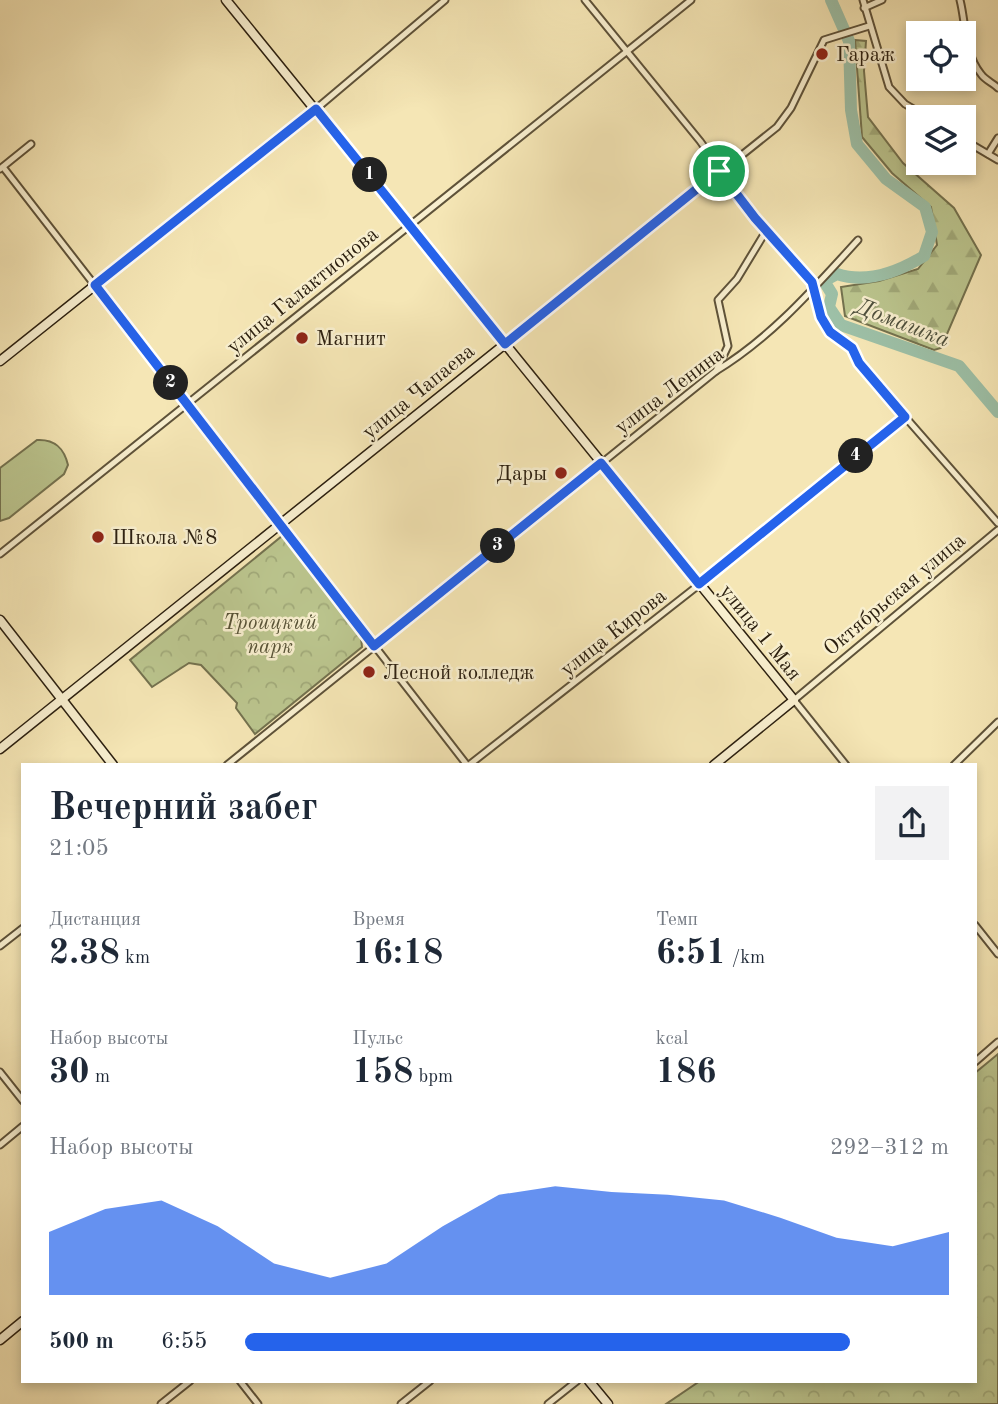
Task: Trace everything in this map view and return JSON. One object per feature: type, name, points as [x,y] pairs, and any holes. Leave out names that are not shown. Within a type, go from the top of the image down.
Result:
[{"type":"main road","name":"улица 1 Мая","points":[[226,0],[794,700]]},
{"type":"main road","points":[[0,361],[316,109]]},
{"type":"main road","name":"улица Чапаева","points":[[0,749],[505,344]]},
{"type":"main road","points":[[0,620],[111,763]]},
{"type":"main road","name":"Октябрьская улица","points":[[717,763],[794,700]]},
{"type":"main road","points":[[0,1340],[21,1323]]},
{"type":"main road","points":[[591,1383],[608,1404]]},
{"type":"street","points":[[316,109],[445,0]]},
{"type":"street","points":[[585,0],[701,141],[719,171],[766,231],[812,282],[821,317],[830,332],[852,348],[859,363],[998,523]]},
{"type":"street","name":"улица Галактионова","points":[[0,554],[691,0]]},
{"type":"street","points":[[863,0],[889,87],[907,105]]},
{"type":"street","points":[[864,8],[882,0]]},
{"type":"street","points":[[960,0],[961,19],[971,54],[981,76],[998,88]]},
{"type":"street","name":"улица Чапаева","points":[[505,344],[777,127],[791,108],[824,40],[869,26]]},
{"type":"street","points":[[988,154],[998,138]]},
{"type":"street","points":[[31,144],[1,168],[466,763]]},
{"type":"street","points":[[976,147],[998,160]]},
{"type":"street","points":[[716,371],[728,346],[718,300],[737,279],[766,231]]},
{"type":"street","name":"улица Ленина","points":[[229,763],[716,371],[741,356],[814,291],[858,240]]},
{"type":"street","name":"улица Кирова","points":[[471,763],[699,584],[905,417]]},
{"type":"street","name":"Октябрьская улица","points":[[794,700],[998,530]]},
{"type":"street","name":"улица 1 Мая","points":[[794,700],[844,763]]},
{"type":"street","points":[[956,763],[998,722]]},
{"type":"street","points":[[977,928],[998,954]]},
{"type":"street","points":[[0,946],[21,930]]},
{"type":"street","points":[[977,1060],[998,1042]]},
{"type":"street","points":[[0,1072],[21,1098]]},
{"type":"street","points":[[0,1145],[21,1128]]},
{"type":"street","points":[[161,1404],[187,1383]]},
{"type":"street","points":[[242,1383],[258,1404]]},
{"type":"street","points":[[401,1404],[427,1383]]},
{"type":"street","points":[[548,1404],[574,1383]]},
{"type":"green space","points":[[855,40],[866,41],[864,71],[868,117],[906,166],[906,175],[917,175],[954,208],[981,255],[941,348],[934,350],[845,316],[841,287],[879,281],[918,269],[937,245],[931,207],[892,173],[862,137]]},
{"type":"green space","points":[[37,440],[49,441],[61,449],[68,465],[64,474],[9,518],[0,521],[0,468]]},
{"type":"green space","name":"Троицкий парк","points":[[282,536],[361,638],[362,647],[255,734],[236,708],[237,703],[201,665],[189,663],[152,687],[130,660]]},
{"type":"green space","points":[[998,1054],[998,1404],[666,1404],[697,1383],[977,1383],[977,1071]]},
{"type":"waterway","name":"Домашка","points":[[831,0],[849,41],[851,110],[857,144],[886,179],[925,207],[932,232],[924,256],[904,267],[871,277],[837,274],[824,281],[832,294],[829,307],[841,325],[959,366],[998,412]]},
{"type":"place","name":"Гараж","points":[[822,54]]},
{"type":"place","name":"Магнит","points":[[302,338]]},
{"type":"place","name":"Дары","points":[[561,473]]},
{"type":"place","name":"Школа №8","points":[[98,537]]},
{"type":"place","name":"Лесной колледж","points":[[369,672]]},
{"type":"route","points":[[316,109],[505,344],[719,171],[755,218],[812,282],[821,317],[830,332],[852,348],[859,363],[905,417],[699,584],[601,463],[374,646],[95,285],[316,109]]}]
